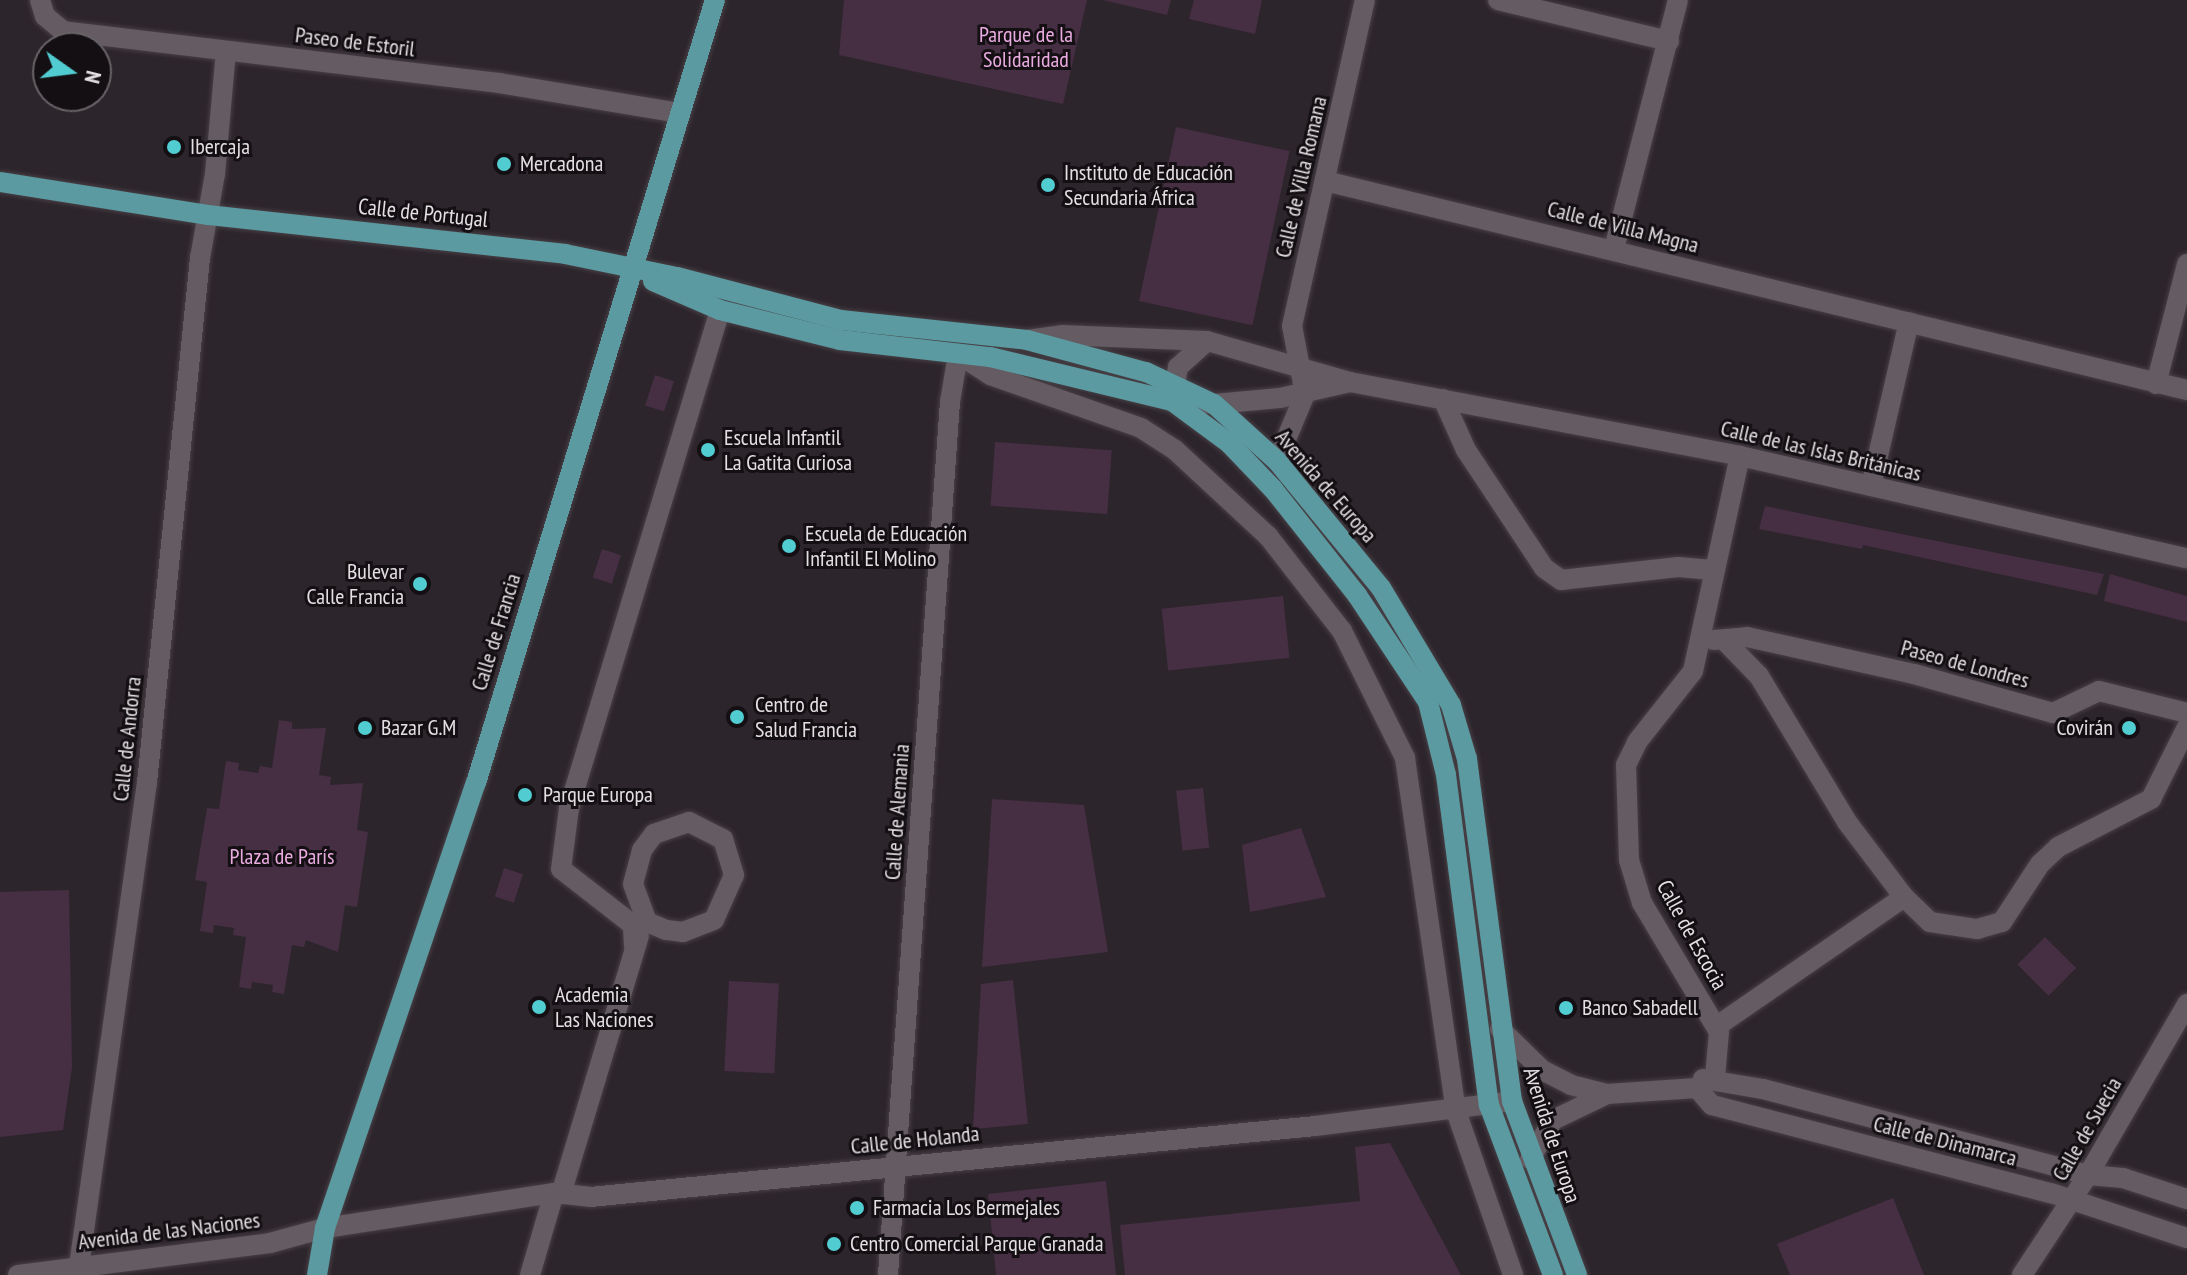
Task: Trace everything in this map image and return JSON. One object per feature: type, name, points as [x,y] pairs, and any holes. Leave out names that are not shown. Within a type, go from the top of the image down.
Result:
[{"type":"main road","name":"Calle de Francia","points":[[317,1275],[325,1228],[476,783],[715,0]]},
{"type":"main road","name":"Calle de Portugal","points":[[0,182],[208,215],[511,246],[631,271]]},
{"type":"main road","name":"Avenida de Europa","points":[[631,271],[720,310],[840,340],[958,354],[1172,391]]},
{"type":"main road","name":"Avenida de Europa","points":[[631,271],[677,277],[841,320],[1027,340],[1172,391],[1229,443],[1293,513],[1357,595],[1428,702],[1446,775],[1489,1105],[1553,1275]]},
{"type":"main road","name":"Avenida de Europa","points":[[1214,404],[1277,461],[1381,588],[1451,705],[1467,759],[1500,1029],[1512,1101],[1530,1159],[1577,1275]]},
{"type":"street","name":"Paseo de Estoril","points":[[40,0],[45,16],[63,31],[499,83],[680,113]]},
{"type":"street","name":"Calle de Villa Romana","points":[[1298,364],[1292,326],[1365,0]]},
{"type":"street","points":[[1498,0],[1669,41]]},
{"type":"street","points":[[1614,249],[1678,0]]},
{"type":"street","points":[[208,215],[226,51]]},
{"type":"street","name":"Calle de Villa Magna","points":[[1325,181],[2187,390]]},
{"type":"street","name":"Calle de Andorra","points":[[79,1266],[147,783],[208,215]]},
{"type":"street","points":[[2156,384],[2187,264]]},
{"type":"street","points":[[634,946],[633,925],[561,869],[569,808],[720,310]]},
{"type":"street","points":[[1871,486],[1909,322]]},
{"type":"street","name":"Calle de las Islas Británicas","points":[[1027,340],[1062,335],[1207,341],[1298,364],[1350,382],[1740,456],[2187,558]]},
{"type":"street","points":[[1172,391],[1183,359],[1207,341]]},
{"type":"street","name":"Avenida de Europa","points":[[958,354],[990,375],[1141,428],[1175,450],[1268,536],[1342,631],[1405,758],[1456,1111],[1513,1275]]},
{"type":"street","name":"Calle de Alemania","points":[[888,1275],[948,430],[958,354]]},
{"type":"street","points":[[1277,461],[1305,394],[1298,364]]},
{"type":"street","name":"Calle de las Islas Británicas","points":[[1172,391],[1214,404],[1305,394],[1350,382]]},
{"type":"street","points":[[1443,399],[1474,463],[1544,568],[1561,580],[1678,567],[1713,570]]},
{"type":"street","name":"Calle de Escocia","points":[[1706,1083],[1721,1049],[1717,1026],[1642,903],[1629,860],[1626,765],[1637,742],[1693,671],[1703,638],[1713,570],[1740,456]]},
{"type":"street","name":"Paseo de Londres","points":[[1703,638],[1726,642],[1747,637],[1914,674],[2053,713],[2099,691],[2187,713]]},
{"type":"street","points":[[1726,642],[1759,676],[1847,822],[1904,897],[1930,922],[1977,929],[2002,922],[2040,864],[2058,847],[2151,799],[2187,727]]},
{"type":"street","points":[[530,1275],[634,946],[647,922],[633,884],[642,850],[670,824],[708,827],[732,856],[734,875],[724,906],[714,920],[683,932],[647,922]]},
{"type":"street","points":[[1717,1026],[1904,897]]},
{"type":"street","name":"Calle de Suecia","points":[[2022,1275],[2088,1175],[2187,1004]]},
{"type":"street","name":"Calle de Dinamarca","points":[[1500,1029],[1542,1070],[1571,1085],[1607,1094]]},
{"type":"street","name":"Calle de Dinamarca","points":[[1706,1083],[1712,1105],[2072,1201],[2187,1238]]},
{"type":"street","name":"Calle de Dinamarca","points":[[1530,1159],[1553,1120],[1607,1094],[1706,1083],[2088,1175],[2123,1178],[2187,1199]]},
{"type":"street","name":"Calle de Holanda","points":[[325,1228],[558,1194],[590,1197],[1456,1111],[1512,1101]]},
{"type":"street","name":"Avenida de las Naciones","points":[[18,1275],[270,1243],[325,1228]]},
{"type":"green space","name":"Parque de la Solidaridad","points":[[844,0],[1087,0],[1063,104],[839,55]]},
{"type":"green space","points":[[1103,0],[1171,0],[1167,15]]},
{"type":"green space","points":[[1194,0],[1262,0],[1255,34],[1189,19]]},
{"type":"green space","points":[[1176,127],[1289,151],[1252,325],[1139,301]]},
{"type":"green space","points":[[655,375],[674,381],[664,412],[645,405]]},
{"type":"green space","points":[[995,442],[1112,450],[1107,514],[991,506]]},
{"type":"green space","points":[[1765,506],[2104,574],[2097,595],[1863,545],[1862,549],[1759,529]]},
{"type":"green space","points":[[602,549],[621,555],[612,584],[593,578]]},
{"type":"green space","points":[[2110,574],[2187,596],[2187,622],[2104,601]]},
{"type":"green space","points":[[1283,596],[1289,658],[1168,670],[1162,609]]},
{"type":"green space","name":"Plaza de París","points":[[279,720],[292,722],[292,729],[326,728],[319,775],[331,777],[330,785],[363,783],[357,830],[368,832],[357,907],[345,905],[338,952],[306,940],[304,947],[292,945],[284,994],[272,992],[273,985],[252,982],[251,989],[239,987],[246,937],[233,935],[234,928],[214,925],[213,933],[200,931],[207,882],[195,880],[207,808],[219,809],[226,761],[239,763],[238,770],[258,773],[260,766],[272,768]]},
{"type":"green space","points":[[1203,788],[1209,848],[1182,850],[1176,791]]},
{"type":"green space","points":[[992,799],[1084,805],[1108,952],[982,967]]},
{"type":"green space","points":[[1301,828],[1326,897],[1250,912],[1242,845]]},
{"type":"green space","points":[[504,868],[523,874],[514,903],[495,897]]},
{"type":"green space","points":[[69,890],[72,1067],[63,1130],[0,1137],[0,892]]},
{"type":"green space","points":[[2045,937],[2076,968],[2049,996],[2017,965]]},
{"type":"green space","points":[[1013,980],[1028,1124],[973,1129],[981,984]]},
{"type":"green space","points":[[729,981],[779,984],[774,1073],[724,1071]]},
{"type":"green space","points":[[1390,1143],[1461,1275],[1125,1275],[1120,1225],[1360,1201],[1355,1147]]},
{"type":"green space","points":[[1106,1181],[1116,1275],[996,1275],[988,1194]]},
{"type":"green space","points":[[1893,1198],[1924,1275],[1790,1275],[1777,1244]]},
{"type":"place","name":"Ibercaja","points":[[174,147]]},
{"type":"place","name":"Mercadona","points":[[504,164]]},
{"type":"place","name":"Instituto de Educación Secundaria África","points":[[1048,185]]},
{"type":"place","name":"Escuela Infantil La Gatita Curiosa","points":[[708,450]]},
{"type":"place","name":"Escuela de Educación Infantil El Molino","points":[[789,546]]},
{"type":"place","name":"Bulevar Calle Francia","points":[[420,584]]},
{"type":"place","name":"Centro de Salud Francia","points":[[737,717]]},
{"type":"place","name":"Bazar G.M","points":[[365,728]]},
{"type":"place","name":"Covirán","points":[[2129,728]]},
{"type":"place","name":"Parque Europa","points":[[525,795]]},
{"type":"place","name":"Academia Las Naciones","points":[[539,1007]]},
{"type":"place","name":"Banco Sabadell","points":[[1566,1008]]},
{"type":"place","name":"Farmacia Los Bermejales","points":[[857,1208]]},
{"type":"place","name":"Centro Comercial Parque Granada","points":[[834,1244]]}]
